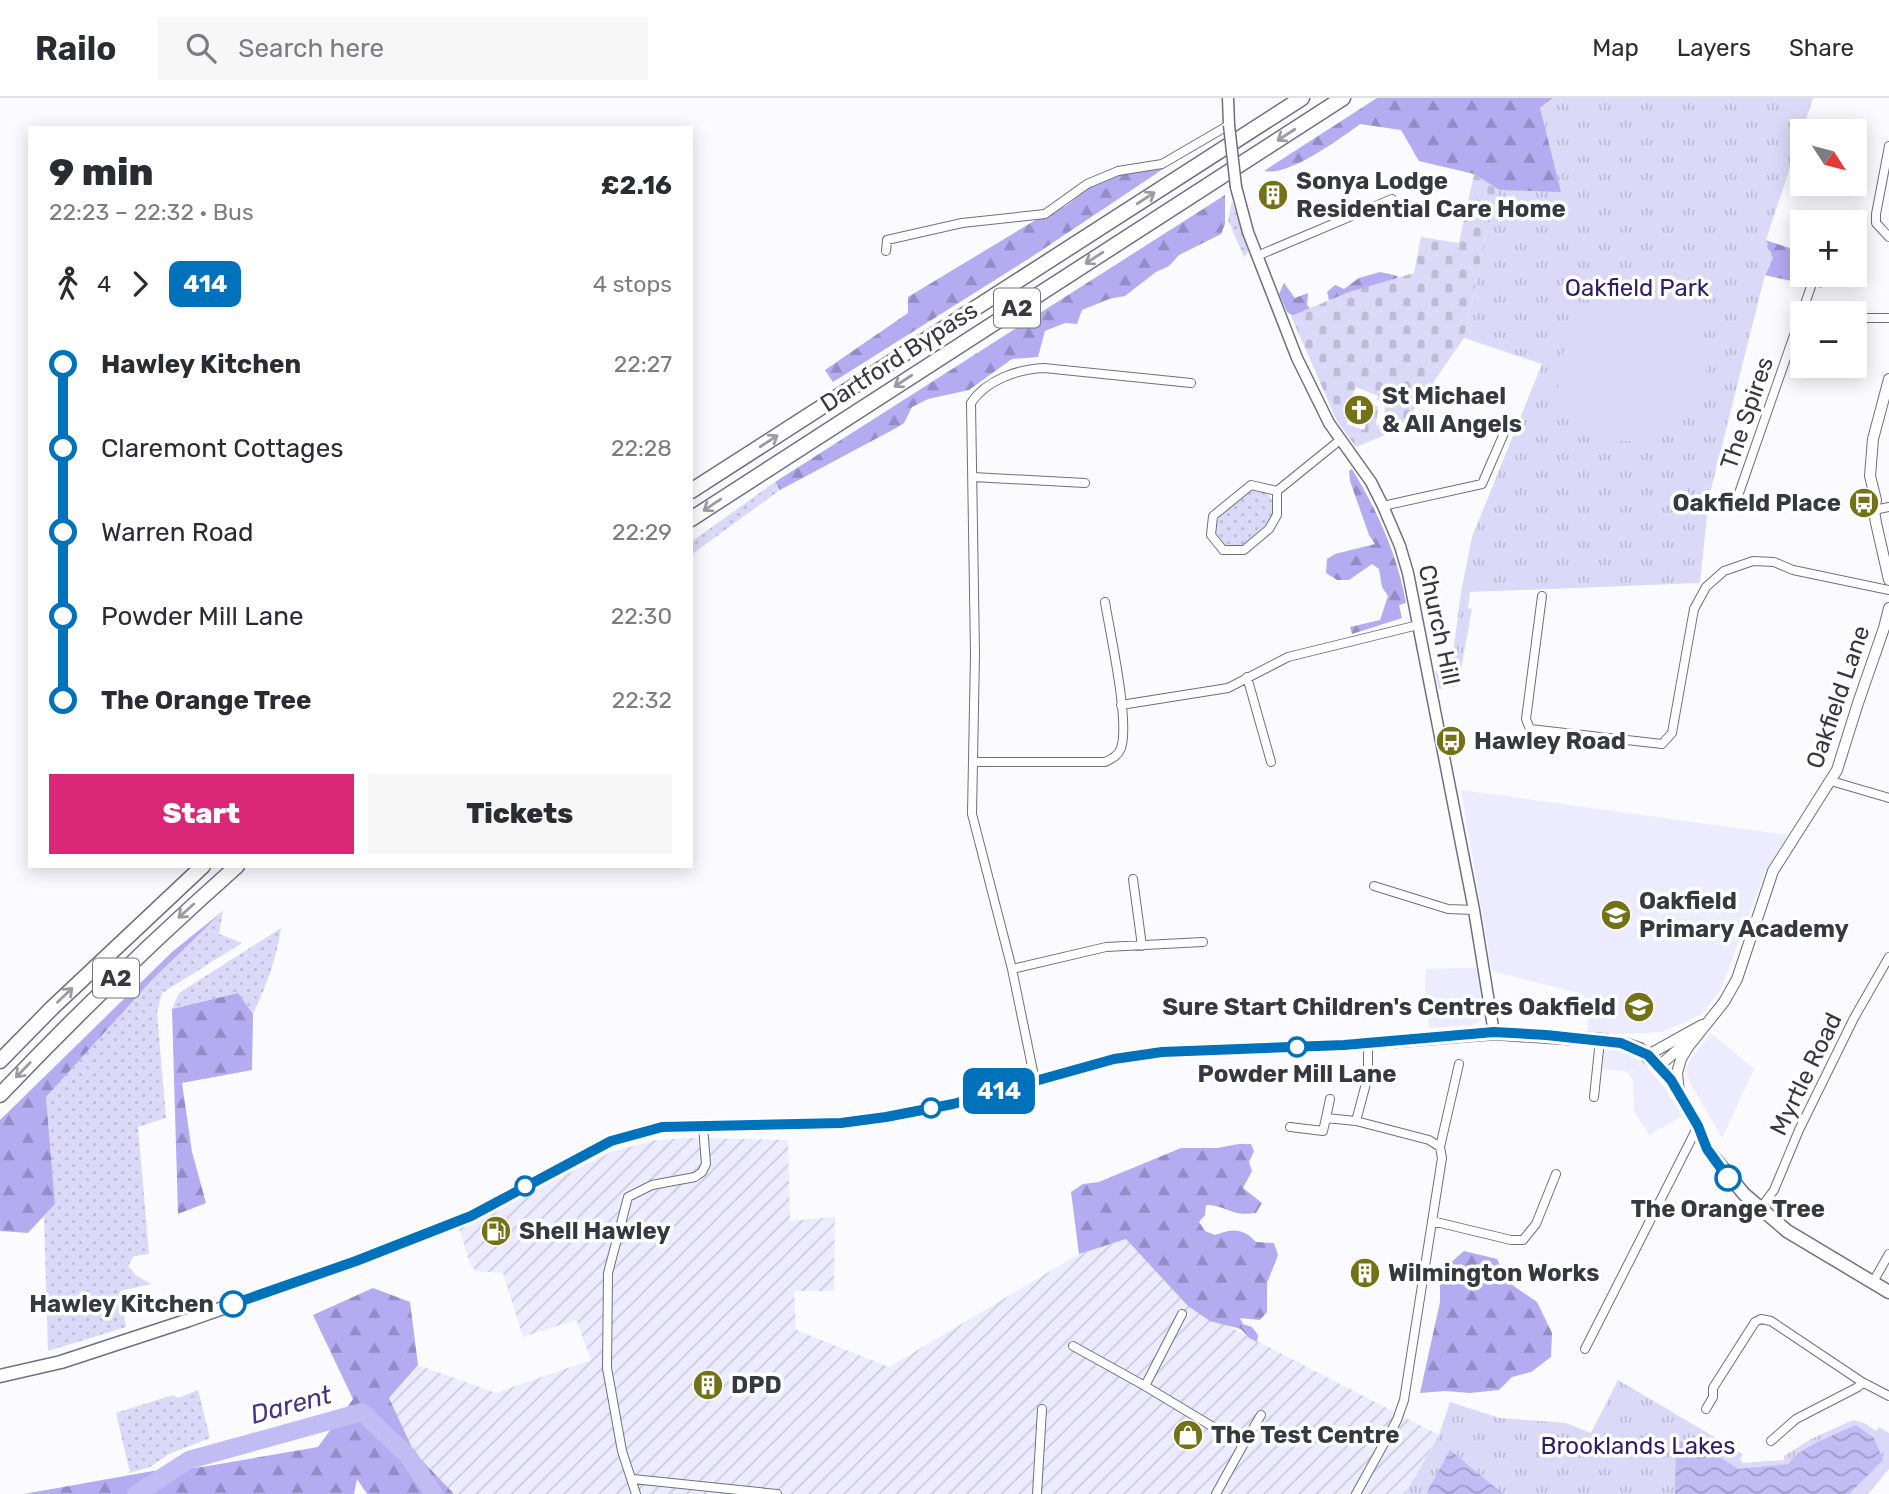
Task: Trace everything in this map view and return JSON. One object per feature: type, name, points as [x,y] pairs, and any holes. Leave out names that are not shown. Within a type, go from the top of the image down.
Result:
[{"type":"highway","name":"Dartford Bypass","points":[[693,490],[1301,98]]},
{"type":"highway","name":"Dartford Bypass","points":[[693,518],[1343,98]]},
{"type":"highway","name":"A2","points":[[0,1061],[51,1008],[201,868]]},
{"type":"highway","name":"A2","points":[[0,1094],[80,1012],[235,868]]},
{"type":"main road","name":"Church Hill","points":[[1228,98],[1228,125],[1236,187],[1256,256],[1297,358],[1318,402],[1340,440],[1371,482],[1404,560],[1474,910],[1494,1032]]},
{"type":"main road","points":[[0,1376],[61,1362],[356,1261],[471,1216],[611,1141],[662,1127],[841,1123],[886,1117],[953,1104],[1114,1059],[1162,1052],[1246,1050],[1494,1032],[1600,1040],[1629,1045],[1648,1055],[1679,1093],[1698,1126],[1707,1149],[1723,1172],[1760,1209],[1789,1233],[1889,1292]]},
{"type":"street","points":[[886,251],[887,240],[962,223],[1045,214],[1087,184],[1118,171],[1162,164],[1228,125]]},
{"type":"street","points":[[1889,146],[1875,214],[1876,223],[1889,237]]},
{"type":"street","points":[[1256,256],[1392,200]]},
{"type":"street","points":[[1867,318],[1889,318]]},
{"type":"street","name":"The Spires","points":[[1739,493],[1790,348]]},
{"type":"street","points":[[1035,1081],[1012,968],[972,814],[973,399],[982,390],[1012,373],[1030,368],[1191,383]]},
{"type":"street","points":[[1889,379],[1873,439],[1870,476],[1876,500],[1874,510],[1889,580]]},
{"type":"street","points":[[1383,506],[1482,484],[1508,424]]},
{"type":"street","points":[[1277,491],[1340,440]]},
{"type":"street","points":[[973,477],[1085,483]]},
{"type":"street","points":[[1251,485],[1277,491],[1277,515],[1269,529],[1244,550],[1223,550],[1211,535],[1213,516],[1251,485]]},
{"type":"street","points":[[1874,510],[1889,508]]},
{"type":"street","points":[[1542,596],[1526,719],[1530,729],[1662,744],[1672,733],[1694,609],[1706,587],[1724,571],[1753,561],[1774,562],[1805,573],[1889,590]]},
{"type":"street","points":[[974,762],[1105,762],[1117,755],[1122,745],[1121,705],[1105,602]]},
{"type":"street","name":"Oakfield Lane","points":[[1679,1093],[1678,1065],[1688,1046],[1724,1002],[1737,979],[1773,871],[1831,781],[1889,608]]},
{"type":"street","points":[[1121,705],[1228,688],[1288,657],[1418,625]]},
{"type":"street","points":[[1247,677],[1271,762]]},
{"type":"street","points":[[1831,781],[1889,798]]},
{"type":"street","points":[[1133,879],[1142,946]]},
{"type":"street","points":[[1374,886],[1448,909],[1474,910]]},
{"type":"street","points":[[1012,968],[1107,947],[1203,942]]},
{"type":"street","name":"Myrtle Road","points":[[1760,1209],[1774,1190],[1798,1130],[1854,1018],[1889,957]]},
{"type":"street","name":"Oakfield Lane","points":[[1648,1055],[1708,1021]]},
{"type":"street","name":"Oakfield Lane","points":[[1659,1066],[1708,1021]]},
{"type":"street","points":[[1594,1097],[1600,1040]]},
{"type":"street","points":[[1356,1121],[1368,1076],[1367,1042]]},
{"type":"street","points":[[1356,1494],[1390,1434],[1404,1400],[1442,1158],[1440,1147],[1459,1063]]},
{"type":"street","points":[[1290,1127],[1323,1131],[1330,1098]]},
{"type":"street","points":[[1326,1118],[1356,1121],[1429,1140],[1440,1147]]},
{"type":"street","points":[[636,1494],[622,1451],[607,1368],[608,1273],[628,1198],[652,1185],[695,1177],[702,1171],[706,1164],[703,1126]]},
{"type":"street","points":[[1585,1349],[1698,1126]]},
{"type":"street","points":[[1432,1221],[1511,1240],[1523,1240],[1536,1224],[1556,1174]]},
{"type":"street","points":[[1873,1282],[1889,1254]]},
{"type":"street","points":[[1145,1386],[1182,1314]]},
{"type":"street","points":[[1706,1409],[1713,1397],[1713,1388],[1755,1322],[1761,1319],[1771,1321],[1862,1382],[1889,1396]]},
{"type":"street","points":[[1073,1346],[1243,1445]]},
{"type":"street","points":[[1771,1441],[1796,1419],[1858,1387],[1862,1382]]},
{"type":"street","points":[[1037,1494],[1042,1409]]},
{"type":"street","points":[[1216,1494],[1261,1415]]},
{"type":"street","points":[[633,1479],[777,1494]]},
{"type":"shaded area","name":"Oakfield Primary Academy","points":[[1461,790],[1788,835],[1765,872],[1722,987],[1702,1014],[1663,1032],[1588,1032],[1587,1001],[1582,994],[1492,971]]},
{"type":"shaded area","points":[[1479,968],[1482,1019],[1468,1028],[1429,1028],[1426,969]]},
{"type":"shaded area","points":[[1711,1033],[1754,1069],[1722,1138],[1690,1083],[1686,1071],[1689,1061]]},
{"type":"shaded area","points":[[1604,1048],[1622,1052],[1642,1062],[1663,1086],[1683,1116],[1649,1135],[1634,1111],[1633,1081],[1629,1074],[1626,1071],[1602,1069]]},
{"type":"shaded area","points":[[656,1140],[788,1140],[790,1221],[835,1217],[834,1291],[794,1291],[796,1330],[889,1367],[1079,1254],[1126,1239],[1189,1306],[1439,1435],[1405,1494],[454,1494],[414,1452],[389,1398],[418,1365],[496,1393],[591,1360],[576,1320],[523,1337],[503,1273],[476,1271],[470,1264],[459,1228],[611,1152]]},
{"type":"green space","points":[[1377,98],[1553,98],[1540,108],[1575,200],[1496,203],[1499,190],[1474,174],[1419,161],[1401,130],[1360,124],[1328,147],[1300,162],[1274,171],[1264,171]]},
{"type":"green space","name":"Oakfield Park","points":[[1553,98],[1813,98],[1806,119],[1790,119],[1790,167],[1766,240],[1773,258],[1765,275],[1709,497],[1700,583],[1470,592],[1468,608],[1472,609],[1458,686],[1439,689],[1435,671],[1451,669],[1461,592],[1472,537],[1542,364],[1464,338],[1485,239],[1499,190],[1561,192],[1540,108]]},
{"type":"green space","points":[[1166,167],[1033,256],[833,382],[825,370],[908,313],[908,297],[1039,218],[1066,206],[1092,185],[1111,176]]},
{"type":"green space","points":[[1474,174],[1499,190],[1485,239],[1464,338],[1407,420],[1390,433],[1356,447],[1337,421],[1291,316],[1349,292],[1414,273],[1421,237],[1459,243]],"holes":[[[1356,387],[1378,396],[1377,400],[1384,403],[1386,426],[1376,425],[1378,407],[1374,405],[1364,430],[1347,424],[1350,416],[1344,413]]]},
{"type":"green space","points":[[1225,195],[1225,224],[1221,234],[1179,255],[1169,266],[1156,272],[1125,296],[1109,299],[1082,310],[1077,324],[1065,323],[1045,331],[1038,357],[1012,359],[969,390],[928,399],[912,407],[904,423],[898,427],[780,490],[775,482]]},
{"type":"green space","points":[[1232,201],[1249,251],[1244,257],[1228,220]]},
{"type":"green space","points":[[1765,240],[1790,248],[1790,281],[1765,275],[1770,265]]},
{"type":"green space","points":[[1380,272],[1398,276],[1393,290],[1303,322],[1287,312],[1279,294],[1284,283],[1295,298],[1308,293],[1307,305],[1316,315],[1331,308],[1327,292],[1335,285],[1344,289],[1359,278]]},
{"type":"green space","points":[[1631,291],[1664,293],[1684,300],[1700,324],[1705,343],[1706,376],[1700,395],[1671,426],[1643,441],[1622,441],[1576,423],[1558,395],[1559,365],[1569,334],[1596,302]]},
{"type":"green space","points":[[1352,469],[1385,534],[1406,603],[1399,605],[1402,618],[1352,634],[1350,627],[1380,620],[1388,596],[1382,587],[1379,569],[1372,564],[1349,580],[1337,580],[1326,573],[1327,559],[1335,554],[1375,544],[1369,535],[1350,481],[1349,471]]},
{"type":"green space","points":[[775,482],[780,490],[693,554],[693,541]]},
{"type":"green space","points":[[1252,488],[1266,491],[1274,503],[1271,520],[1241,547],[1227,547],[1215,532],[1218,516]]},
{"type":"green space","points":[[223,911],[219,934],[242,943],[162,993],[157,1013],[166,1118],[138,1127],[149,1254],[134,1256],[128,1266],[137,1276],[151,1284],[120,1291],[126,1327],[48,1351],[44,1216],[55,1204],[46,1097],[152,980]]},
{"type":"green space","points":[[223,911],[152,980],[46,1097],[55,1204],[28,1233],[0,1231],[0,1120],[172,952]]},
{"type":"green space","points":[[281,928],[270,972],[253,1014],[238,993],[172,1009],[179,993]]},
{"type":"green space","points":[[238,993],[253,1014],[252,1070],[182,1083],[192,1152],[206,1203],[178,1214],[172,1009]]},
{"type":"green space","points":[[1251,1144],[1254,1151],[1249,1162],[1252,1171],[1243,1188],[1262,1203],[1256,1213],[1247,1214],[1206,1205],[1205,1215],[1199,1222],[1205,1231],[1215,1235],[1237,1231],[1247,1234],[1256,1242],[1274,1243],[1278,1255],[1267,1283],[1267,1312],[1260,1320],[1240,1318],[1243,1324],[1252,1327],[1258,1335],[1257,1342],[1241,1329],[1210,1321],[1188,1306],[1126,1239],[1079,1254],[1071,1192],[1083,1184],[1099,1182],[1181,1148],[1217,1148]]},
{"type":"green space","points":[[1464,1251],[1497,1259],[1508,1282],[1537,1302],[1552,1333],[1551,1357],[1531,1372],[1512,1377],[1499,1390],[1420,1393],[1440,1302],[1440,1272]]},
{"type":"green space","points":[[373,1288],[410,1302],[418,1365],[389,1398],[414,1452],[454,1494],[367,1494],[357,1479],[354,1494],[24,1494],[153,1471],[202,1467],[318,1447],[353,1399],[313,1315]]},
{"type":"green space","name":"Brooklands Lakes","points":[[1618,1380],[1743,1454],[1740,1459],[1743,1463],[1784,1460],[1784,1456],[1811,1439],[1853,1420],[1876,1431],[1879,1427],[1889,1433],[1889,1469],[1868,1494],[1405,1494],[1439,1435],[1450,1402],[1500,1418],[1566,1423],[1591,1433]]},
{"type":"green space","points":[[198,1390],[210,1438],[169,1454],[150,1467],[130,1473],[116,1413],[173,1395],[178,1398]]},
{"type":"water","points":[[1856,1425],[1874,1438],[1883,1460],[1849,1494],[1675,1494],[1676,1440],[1706,1448],[1738,1469],[1789,1464],[1800,1452]]},
{"type":"water","points":[[1450,1450],[1503,1494],[1429,1494],[1427,1492]]},
{"type":"waterway","name":"Darent","points":[[136,1494],[189,1460],[362,1412],[408,1456],[434,1494]]},
{"type":"bus line","name":"414","points":[[233,1304],[356,1261],[471,1216],[611,1141],[662,1127],[841,1123],[886,1117],[953,1104],[1114,1059],[1162,1052],[1344,1045],[1494,1032],[1621,1043],[1648,1055],[1671,1080],[1698,1126],[1707,1149],[1728,1178]]},
{"type":"place","name":"Sonya Lodge Residential Care Home","points":[[1273,195]]},
{"type":"place","name":"St Michael & All Angels","points":[[1359,410]]},
{"type":"place","name":"Oakfield Place","points":[[1864,503]]},
{"type":"place","name":"Hawley Road","points":[[1451,741]]},
{"type":"place","name":"Oakfield Primary Academy","points":[[1616,915]]},
{"type":"place","name":"Sure Start Children's Centres Oakfield","points":[[1639,1007]]},
{"type":"place","name":"Powder Mill Lane","points":[[1297,1047]]},
{"type":"place","name":"The Orange Tree","points":[[1728,1178]]},
{"type":"place","name":"Shell Hawley","points":[[496,1231]]},
{"type":"place","name":"Wilmington Works","points":[[1365,1273]]},
{"type":"place","name":"Hawley Kitchen","points":[[233,1304]]},
{"type":"place","name":"DPD","points":[[708,1385]]},
{"type":"place","name":"The Test Centre","points":[[1188,1435]]}]
